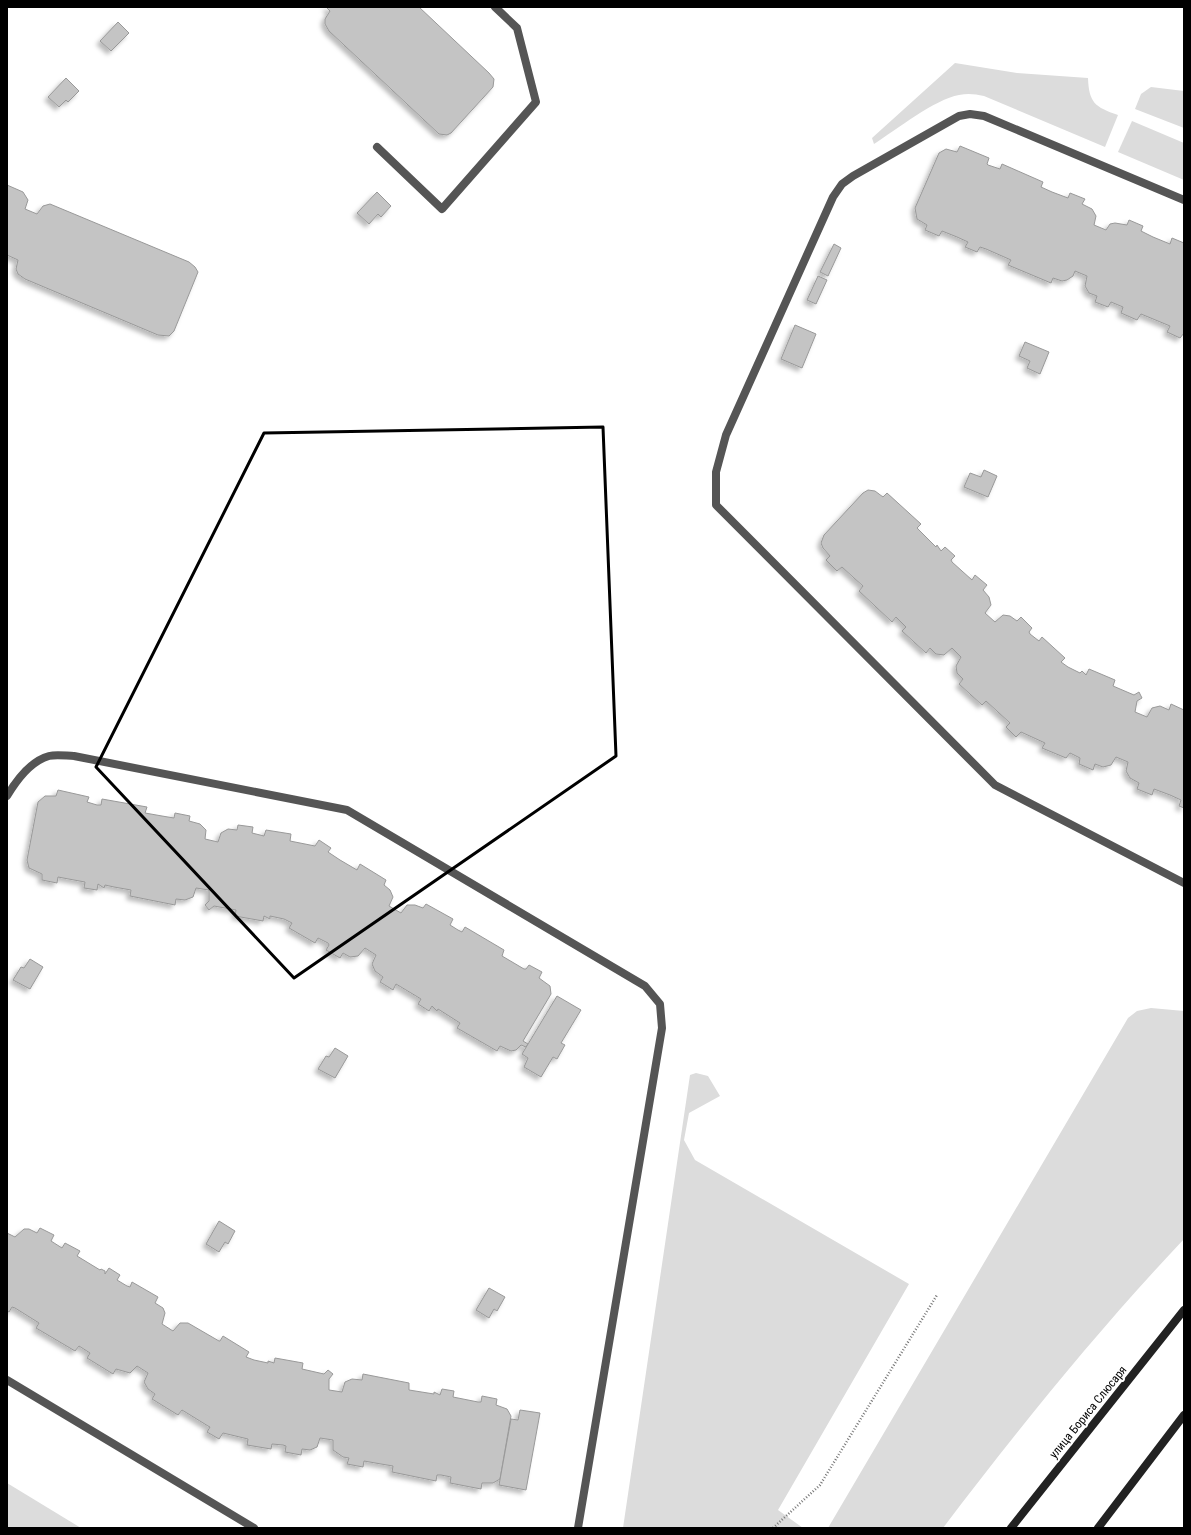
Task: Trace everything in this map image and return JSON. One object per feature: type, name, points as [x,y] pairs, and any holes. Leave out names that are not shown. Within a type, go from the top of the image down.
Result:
[{"type":"main road","name":"улица Бориса Слюсаря","points":[[1011,1528],[1184,1310]]},
{"type":"main road","points":[[1098,1528],[1184,1414]]},
{"type":"street","points":[[377,147],[442,209],[536,102],[517,28],[495,7]]},
{"type":"street","points":[[1184,200],[984,116],[970,114],[958,116],[853,176],[842,184],[833,197],[726,435],[716,472],[716,505],[995,785],[1184,883]]},
{"type":"street","points":[[7,796],[14,783],[32,765],[49,756],[74,756],[347,810],[645,986],[660,1004],[662,1028],[578,1528]]},
{"type":"street","points":[[7,1380],[254,1528]]},
{"type":"path","points":[[773,1528],[820,1486],[937,1295]]},
{"type":"highlighted area","points":[[603,427],[616,756],[294,978],[96,767],[264,433]]},
{"type":"shaded area","points":[[955,63],[1017,73],[1088,78],[1090,93],[1095,103],[1118,115],[1105,147],[984,96],[975,94],[959,95],[939,102],[874,144],[872,138]]},
{"type":"shaded area","points":[[1151,87],[1184,91],[1184,128],[1135,109],[1141,94]]},
{"type":"shaded area","points":[[1132,121],[1184,143],[1184,180],[1118,152]]},
{"type":"shaded area","points":[[1151,1008],[1184,1011],[1184,1239],[1090,1344],[1000,1454],[943,1528],[828,1528],[1128,1018],[1137,1011]]},
{"type":"shaded area","points":[[696,1073],[708,1076],[720,1096],[689,1113],[684,1140],[695,1160],[909,1284],[778,1510],[803,1528],[623,1528],[690,1075]]},
{"type":"shaded area","points":[[7,1483],[81,1528],[7,1528]]},
{"type":"building","points":[[326,7],[419,7],[489,73],[494,79],[493,87],[451,133],[447,135],[439,134],[329,31],[325,24],[325,19],[330,11]]},
{"type":"building","points":[[118,22],[129,33],[111,51],[100,41]]},
{"type":"building","points":[[66,78],[79,91],[68,102],[66,100],[59,107],[48,97]]},
{"type":"building","points":[[960,146],[989,158],[988,165],[1000,169],[1002,164],[1043,182],[1041,187],[1052,192],[1068,198],[1070,193],[1085,199],[1082,204],[1092,209],[1096,216],[1094,225],[1106,230],[1110,224],[1115,223],[1127,225],[1129,220],[1143,226],[1141,231],[1153,237],[1170,244],[1172,238],[1184,243],[1184,333],[1180,338],[1167,332],[1170,326],[1141,314],[1137,320],[1121,313],[1123,307],[1111,302],[1108,307],[1095,302],[1097,296],[1089,293],[1085,286],[1087,276],[1075,271],[1073,276],[1067,280],[1062,281],[1053,278],[1051,283],[1008,265],[1011,260],[986,249],[980,247],[977,252],[965,247],[968,242],[957,237],[942,231],[939,236],[925,230],[927,225],[917,219],[915,208],[939,153],[946,149],[957,152]]},
{"type":"building","points":[[7,185],[23,192],[28,200],[25,209],[37,214],[43,206],[50,204],[189,262],[195,267],[198,272],[174,331],[169,336],[158,335],[25,279],[18,274],[16,269],[18,260],[7,255]]},
{"type":"building","points":[[377,192],[391,206],[381,217],[378,214],[369,224],[357,213]]},
{"type":"building","points":[[834,244],[841,248],[828,276],[820,272]]},
{"type":"building","points":[[818,276],[827,280],[816,304],[807,300]]},
{"type":"building","points":[[795,325],[816,334],[802,368],[781,359]]},
{"type":"building","points":[[1025,342],[1049,352],[1040,374],[1027,368],[1030,361],[1019,356]]},
{"type":"building","points":[[984,470],[997,476],[988,497],[964,487],[970,473],[981,477]]},
{"type":"building","points":[[868,490],[875,491],[883,497],[887,493],[921,524],[917,528],[936,547],[937,545],[941,551],[945,547],[955,556],[951,560],[952,562],[972,580],[975,575],[987,585],[983,590],[989,597],[991,605],[985,613],[995,622],[1003,615],[1010,616],[1017,621],[1021,617],[1032,628],[1029,632],[1030,634],[1039,641],[1042,637],[1065,658],[1061,662],[1068,667],[1080,673],[1082,671],[1086,675],[1089,669],[1115,680],[1113,686],[1134,695],[1139,692],[1142,698],[1137,701],[1135,712],[1147,717],[1152,708],[1160,706],[1169,710],[1171,704],[1184,710],[1184,808],[1179,806],[1181,800],[1170,795],[1154,789],[1152,795],[1137,789],[1139,783],[1130,778],[1126,771],[1128,762],[1116,757],[1111,765],[1103,767],[1095,764],[1093,770],[1079,764],[1080,758],[1070,753],[1066,758],[1042,748],[1045,743],[1021,732],[1016,737],[1006,727],[1010,723],[986,701],[982,705],[959,684],[963,679],[957,673],[956,666],[961,657],[952,648],[944,655],[936,654],[930,648],[926,653],[902,631],[906,627],[896,617],[892,622],[859,591],[863,586],[842,567],[837,571],[826,560],[830,556],[823,548],[821,543],[824,535],[863,493]]},
{"type":"building","points":[[58,790],[89,797],[87,802],[97,805],[101,805],[102,799],[147,807],[145,813],[174,818],[175,813],[190,816],[189,821],[200,824],[206,830],[205,839],[218,842],[221,833],[228,829],[237,830],[238,825],[253,827],[252,833],[264,836],[266,830],[291,834],[290,841],[315,846],[319,840],[331,848],[328,852],[340,860],[357,870],[360,864],[386,880],[384,885],[390,890],[393,897],[389,906],[401,913],[407,905],[415,905],[423,908],[426,904],[453,919],[450,925],[458,930],[462,932],[465,927],[504,950],[502,956],[524,969],[526,969],[529,965],[542,972],[539,978],[550,986],[551,994],[523,1041],[528,1044],[526,1047],[521,1045],[516,1050],[511,1051],[500,1046],[497,1051],[457,1028],[460,1023],[438,1009],[437,1011],[432,1006],[429,1011],[418,1004],[421,999],[396,984],[393,990],[380,982],[383,977],[375,971],[372,964],[376,955],[365,948],[358,956],[350,957],[343,953],[340,958],[326,950],[329,945],[328,943],[318,938],[315,943],[289,928],[292,923],[284,919],[270,916],[270,919],[264,916],[263,921],[235,916],[236,910],[214,906],[209,910],[205,905],[209,901],[209,890],[196,888],[193,897],[185,900],[176,899],[175,905],[130,896],[131,890],[105,885],[104,888],[98,884],[97,890],[84,888],[85,882],[58,877],[57,883],[42,880],[42,874],[29,868],[27,860],[38,802],[45,796],[56,796]]},
{"type":"building","points":[[30,959],[43,967],[30,989],[13,980],[21,967],[24,968]]},
{"type":"building","points":[[557,996],[581,1010],[561,1043],[565,1045],[557,1059],[553,1057],[541,1077],[524,1067],[528,1058],[522,1054]]},
{"type":"building","points":[[335,1048],[348,1056],[335,1078],[318,1069],[326,1056],[329,1057]]},
{"type":"building","points":[[219,1221],[235,1231],[228,1244],[225,1242],[219,1252],[206,1244]]},
{"type":"building","points":[[40,1228],[54,1235],[51,1241],[62,1248],[65,1243],[80,1251],[77,1256],[100,1270],[105,1271],[105,1274],[109,1268],[120,1275],[117,1280],[127,1286],[130,1287],[132,1282],[158,1297],[155,1303],[163,1308],[165,1313],[162,1324],[173,1331],[180,1323],[188,1323],[219,1341],[223,1336],[249,1352],[246,1357],[254,1360],[274,1363],[275,1358],[303,1363],[302,1369],[324,1374],[328,1370],[333,1374],[329,1379],[329,1390],[342,1392],[345,1382],[352,1379],[362,1380],[363,1374],[409,1383],[409,1390],[434,1394],[434,1392],[440,1395],[442,1389],[454,1391],[453,1397],[478,1402],[481,1402],[482,1396],[497,1399],[496,1405],[507,1409],[511,1416],[500,1479],[493,1483],[482,1483],[481,1489],[450,1483],[451,1477],[441,1475],[437,1475],[436,1481],[392,1472],[393,1466],[364,1461],[363,1467],[347,1464],[349,1458],[343,1457],[333,1450],[333,1440],[320,1438],[317,1447],[310,1450],[302,1449],[301,1455],[285,1452],[286,1446],[283,1445],[272,1444],[271,1449],[247,1445],[248,1439],[223,1433],[219,1439],[207,1432],[210,1427],[182,1410],[178,1415],[152,1399],[155,1394],[148,1389],[144,1382],[148,1373],[137,1366],[130,1373],[116,1369],[113,1374],[87,1358],[90,1353],[79,1346],[75,1351],[36,1328],[39,1323],[15,1308],[12,1307],[9,1312],[7,1311],[7,1233],[15,1237],[24,1229],[29,1229],[37,1233]]},
{"type":"building","points":[[489,1288],[505,1297],[497,1311],[494,1309],[489,1318],[476,1310]]},
{"type":"building","points":[[520,1410],[540,1413],[526,1490],[499,1485],[511,1419],[518,1420]]}]
